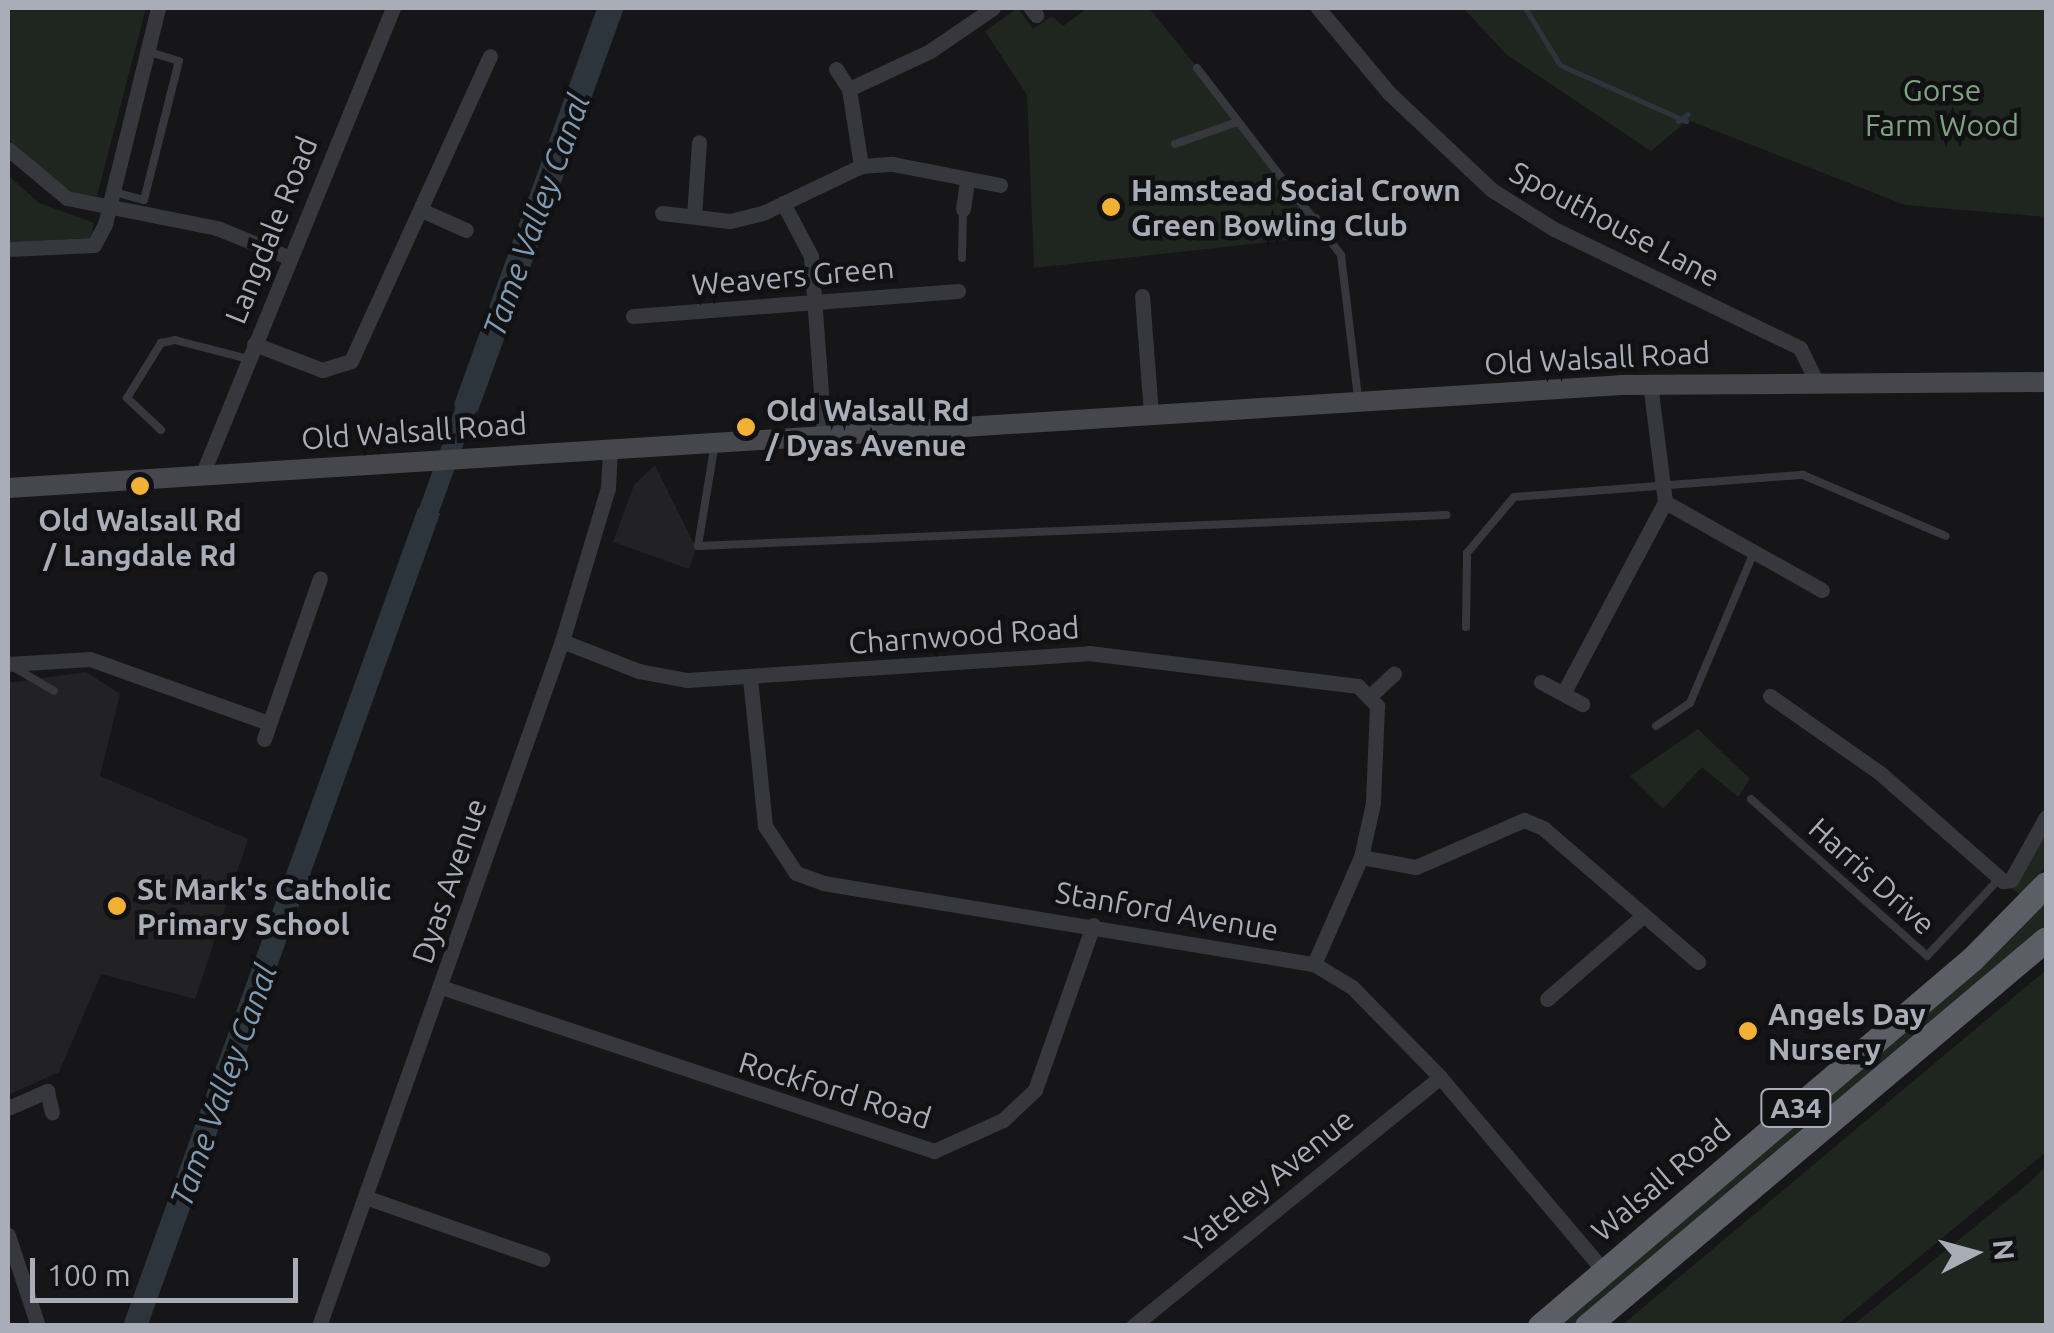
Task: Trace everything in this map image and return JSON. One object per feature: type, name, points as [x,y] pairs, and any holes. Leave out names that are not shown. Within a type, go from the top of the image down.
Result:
[{"type":"highway","name":"Walsall Road","points":[[1540,1326],[1972,958],[2046,884]]},
{"type":"highway","name":"A34","points":[[1587,1326],[2046,939]]},
{"type":"main road","name":"Old Walsall Road","points":[[8,488],[1650,384],[1815,379],[2046,382]]},
{"type":"street","points":[[8,249],[94,245],[150,52],[158,8]]},
{"type":"street","name":"Langdale Road","points":[[202,475],[392,8]]},
{"type":"street","points":[[849,89],[930,51],[993,8]]},
{"type":"street","name":"Spouthouse Lane","points":[[1318,8],[1388,93],[1492,190],[1554,229],[1800,348],[1815,379]]},
{"type":"street","points":[[251,352],[322,370],[351,361],[481,64]]},
{"type":"street","points":[[836,69],[849,89],[860,166]]},
{"type":"street","points":[[694,216],[700,142]]},
{"type":"street","points":[[8,149],[67,198],[110,200],[217,228],[288,257]]},
{"type":"street","points":[[662,212],[730,221],[783,202],[860,166],[892,164],[967,182],[1000,185]]},
{"type":"street","points":[[963,209],[967,182]]},
{"type":"street","points":[[783,202],[811,256],[824,436]]},
{"type":"street","points":[[420,210],[466,230]]},
{"type":"street","name":"Weavers Green","points":[[633,316],[958,291]]},
{"type":"street","points":[[1142,296],[1151,413]]},
{"type":"street","points":[[1564,692],[1665,502],[1650,384]]},
{"type":"street","name":"Dyas Avenue","points":[[320,1326],[562,641],[608,488],[610,450]]},
{"type":"street","points":[[1665,502],[1822,590]]},
{"type":"street","points":[[8,664],[90,659],[122,666],[266,731],[320,578]]},
{"type":"street","name":"Charnwood Road","points":[[562,641],[639,671],[688,680],[1089,652],[1358,686],[1370,696]]},
{"type":"street","points":[[1314,964],[1361,857],[1378,741],[1370,696],[1394,674]]},
{"type":"street","name":"Stanford Avenue","points":[[750,678],[765,826],[796,873],[823,884],[1314,964],[1352,987],[1440,1077],[1604,1271]]},
{"type":"street","points":[[1542,682],[1582,704]]},
{"type":"street","points":[[1770,696],[1880,772],[1999,879],[2011,880],[2046,817]]},
{"type":"street","points":[[1361,857],[1416,868],[1524,820],[1543,828],[1698,962]]},
{"type":"street","points":[[1547,999],[1644,915]]},
{"type":"street","name":"Rockford Road","points":[[441,987],[934,1151],[1003,1120],[1035,1090],[1093,925]]},
{"type":"street","name":"Yateley Avenue","points":[[1133,1326],[1440,1077]]},
{"type":"street","points":[[8,1108],[47,1090],[52,1112]]},
{"type":"street","points":[[365,1196],[542,1259]]},
{"type":"street","points":[[8,1236],[38,1326]]},
{"type":"street","points":[[8,1276],[18,1258]]},
{"type":"lane","points":[[110,200],[144,200],[179,61],[150,52]]},
{"type":"lane","points":[[1197,68],[1341,254],[1358,401]]},
{"type":"lane","points":[[1175,144],[1237,122]]},
{"type":"lane","points":[[962,258],[963,209]]},
{"type":"lane","points":[[1274,228],[1316,218]]},
{"type":"lane","points":[[161,430],[127,398],[161,343],[175,340],[251,352]]},
{"type":"lane","points":[[716,443],[698,546],[1446,515]]},
{"type":"lane","points":[[1466,627],[1467,553],[1514,497],[1803,474],[1946,536]]},
{"type":"lane","points":[[1656,726],[1690,703],[1754,552]]},
{"type":"lane","points":[[8,664],[54,691]]},
{"type":"lane","name":"Harris Drive","points":[[1751,799],[1926,956],[1999,879]]},
{"type":"shaded area","points":[[655,465],[696,548],[689,569],[613,542],[634,485]]},
{"type":"shaded area","name":"St Mark's Catholic Primary School","points":[[86,672],[120,694],[100,776],[248,839],[195,999],[101,974],[59,1072],[8,1095],[8,683]]},
{"type":"green space","points":[[8,8],[146,8],[97,196],[75,193],[26,162],[8,137]]},
{"type":"green space","points":[[1018,8],[1033,29],[1052,16],[1063,26],[1088,8],[1149,8],[1333,235],[1034,268],[1027,95],[985,31]]},
{"type":"green space","name":"Gorse Farm Wood","points":[[1463,8],[2046,8],[2046,217],[1905,205],[1688,120],[1651,151],[1506,54]]},
{"type":"green space","points":[[8,175],[39,203],[94,223],[91,238],[8,242]]},
{"type":"green space","points":[[1698,729],[1750,779],[1738,797],[1702,767],[1663,809],[1630,776]]},
{"type":"green space","points":[[2046,828],[2046,866],[2021,895],[2011,888]]},
{"type":"green space","points":[[2046,899],[2046,924],[1833,1111],[1574,1325],[1553,1326],[1958,988]]},
{"type":"green space","points":[[2046,970],[2046,1152],[1837,1325],[1622,1325]]},
{"type":"green space","points":[[2046,1166],[2046,1325],[1853,1325],[2029,1183]]},
{"type":"water","name":"Tame Valley Canal","points":[[597,8],[624,8],[478,411],[461,422],[454,404]]},
{"type":"water","name":"Tame Valley Canal","points":[[431,505],[440,514],[148,1325],[123,1325],[418,508]]},
{"type":"waterway","points":[[1525,8],[1560,65],[1686,121]]},
{"type":"waterway","points":[[1678,121],[1688,114]]},
{"type":"waterway","points":[[423,527],[469,399]]},
{"type":"place","name":"Hamstead Social Crown Green Bowling Club","points":[[1111,207]]},
{"type":"place","name":"Old Walsall Rd / Dyas Avenue","points":[[746,427]]},
{"type":"place","name":"Old Walsall Rd / Langdale Rd","points":[[140,486]]},
{"type":"place","name":"St Mark's Catholic Primary School","points":[[117,906]]},
{"type":"place","name":"Angels Day Nursery","points":[[1748,1031]]}]
